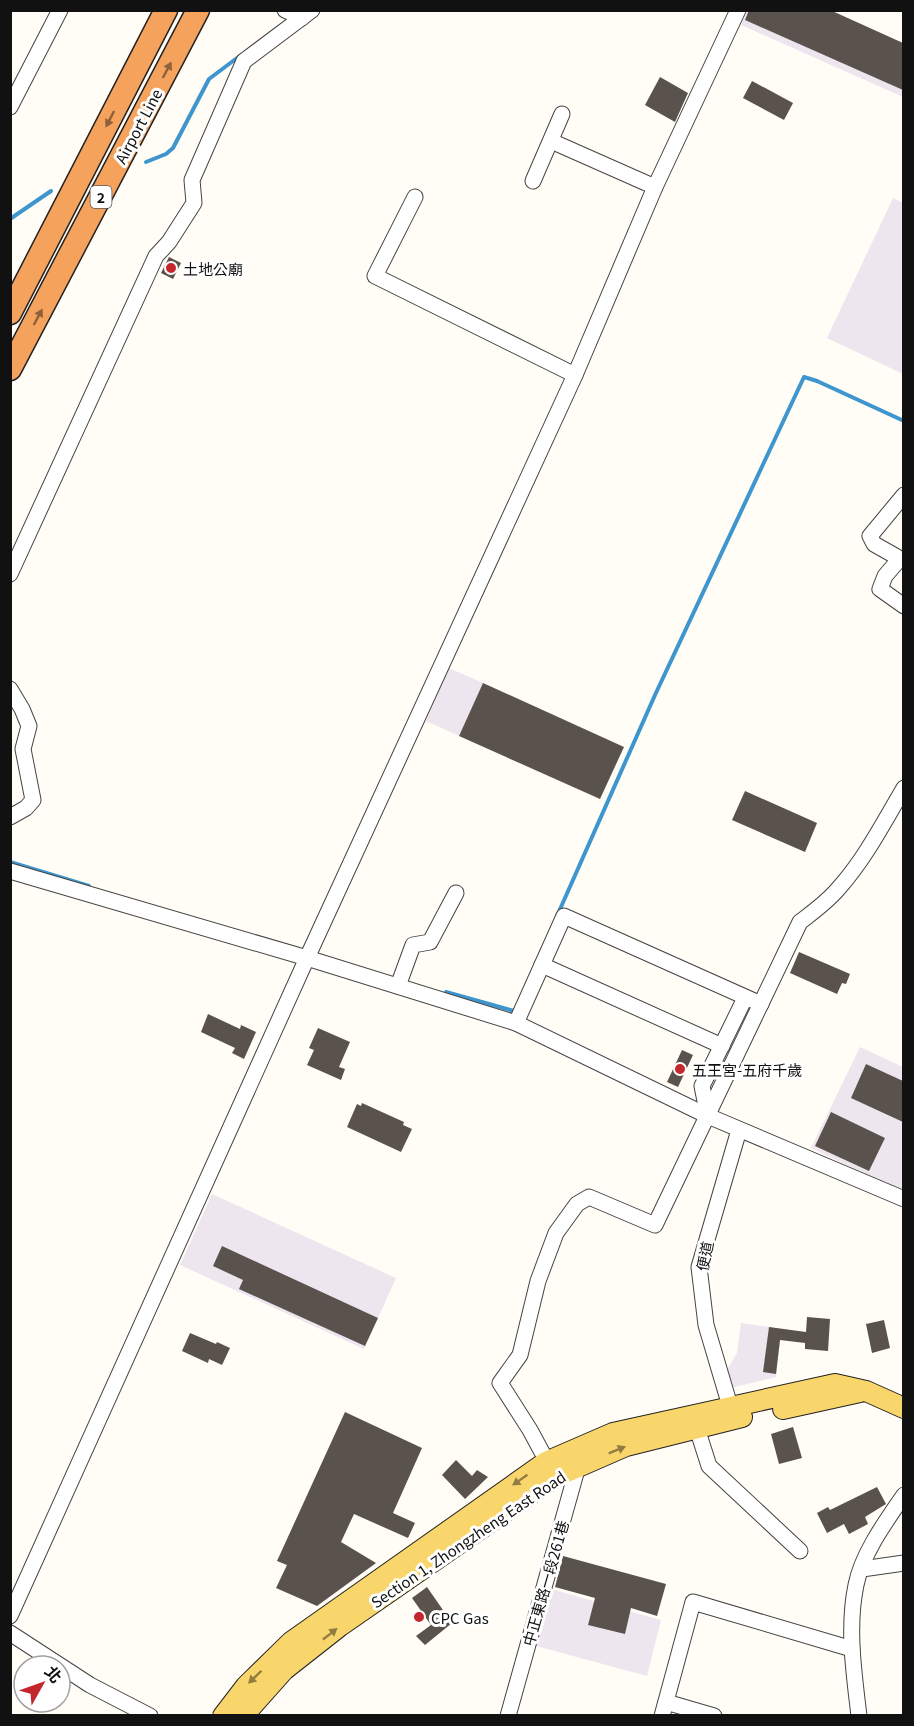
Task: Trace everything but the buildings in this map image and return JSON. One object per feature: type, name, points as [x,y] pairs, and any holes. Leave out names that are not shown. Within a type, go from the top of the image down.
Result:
[{"type":"highway","name":"Airport Line","points":[[10,313],[166,10]]},
{"type":"highway","name":"Airport Line","points":[[10,369],[197,15]]},
{"type":"main road","name":"Section 1, Zhongzheng East Road","points":[[223,1716],[246,1686],[291,1642],[551,1470],[575,1458],[613,1433],[695,1422],[834,1384],[866,1391]]},
{"type":"main road","name":"Section 1, Zhongzheng East Road","points":[[732,1413],[866,1391]]},
{"type":"main road","points":[[866,1391],[903,1408]]},
{"type":"main road","name":"Section 1, Zhongzheng East Road","points":[[243,1716],[284,1670],[551,1470]]},
{"type":"street","points":[[10,107],[60,10]]},
{"type":"street","points":[[285,10],[307,14]]},
{"type":"street","points":[[10,1616],[307,958],[575,375],[655,187],[738,10]]},
{"type":"street","points":[[10,574],[156,256],[194,203],[192,180],[244,61],[307,14]]},
{"type":"street","points":[[533,181],[562,114]]},
{"type":"street","points":[[551,141],[655,187]]},
{"type":"street","points":[[415,197],[375,276],[575,375]]},
{"type":"street","points":[[903,495],[870,536],[874,544],[897,557],[897,562],[885,576],[880,589],[903,606]]},
{"type":"street","points":[[10,689],[29,726],[23,749],[33,800],[26,808],[10,817]]},
{"type":"street","points":[[551,1470],[530,1430],[500,1383],[520,1355],[538,1281],[556,1233],[577,1204],[589,1197],[656,1225],[800,922],[839,888],[869,847],[903,788]]},
{"type":"street","points":[[10,872],[307,958],[516,1023],[708,1116],[903,1199]]},
{"type":"street","points":[[398,986],[413,945],[430,942],[456,893]]},
{"type":"street","points":[[516,1023],[564,916],[761,1004]]},
{"type":"street","points":[[542,965],[722,1046]]},
{"type":"street","points":[[708,1116],[702,1086],[745,998]]},
{"type":"street","name":"便道","points":[[732,1413],[706,1325],[699,1267],[739,1130]]},
{"type":"street","points":[[695,1422],[709,1466],[800,1551]]},
{"type":"street","name":"中正東路一段261巷","points":[[508,1716],[575,1458]]},
{"type":"street","points":[[859,1716],[852,1649],[852,1617],[856,1584],[877,1534],[903,1495]]},
{"type":"street","points":[[862,1569],[903,1563]]},
{"type":"street","points":[[714,1716],[664,1709],[693,1602],[852,1649]]},
{"type":"street","points":[[10,1633],[90,1684],[150,1716]]},
{"type":"shaded area","points":[[747,11],[817,11],[903,49],[903,97],[741,25]]},
{"type":"shaded area","points":[[893,198],[903,203],[903,374],[827,338]]},
{"type":"shaded area","points":[[449,668],[483,683],[459,736],[426,721]]},
{"type":"shaded area","points":[[860,1047],[903,1067],[903,1192],[811,1148]]},
{"type":"shaded area","points":[[212,1194],[396,1278],[364,1349],[180,1265]]},
{"type":"shaded area","points":[[741,1323],[789,1330],[780,1340],[776,1377],[726,1389],[725,1373],[737,1353]]},
{"type":"shaded area","points":[[551,1589],[661,1620],[647,1676],[536,1646]]},
{"type":"waterway","points":[[146,162],[166,154],[173,148],[209,79],[241,55]]},
{"type":"waterway","points":[[10,219],[51,191]]},
{"type":"waterway","points":[[557,916],[655,695],[804,377],[904,421]]},
{"type":"waterway","points":[[10,862],[89,886]]},
{"type":"waterway","points":[[446,992],[514,1011],[516,1008]]},
{"type":"place","name":"土地公廟","points":[[171,268]]},
{"type":"place","name":"五王宮-五府千歲","points":[[680,1069]]},
{"type":"place","name":"CPC Gas","points":[[419,1617]]}]
